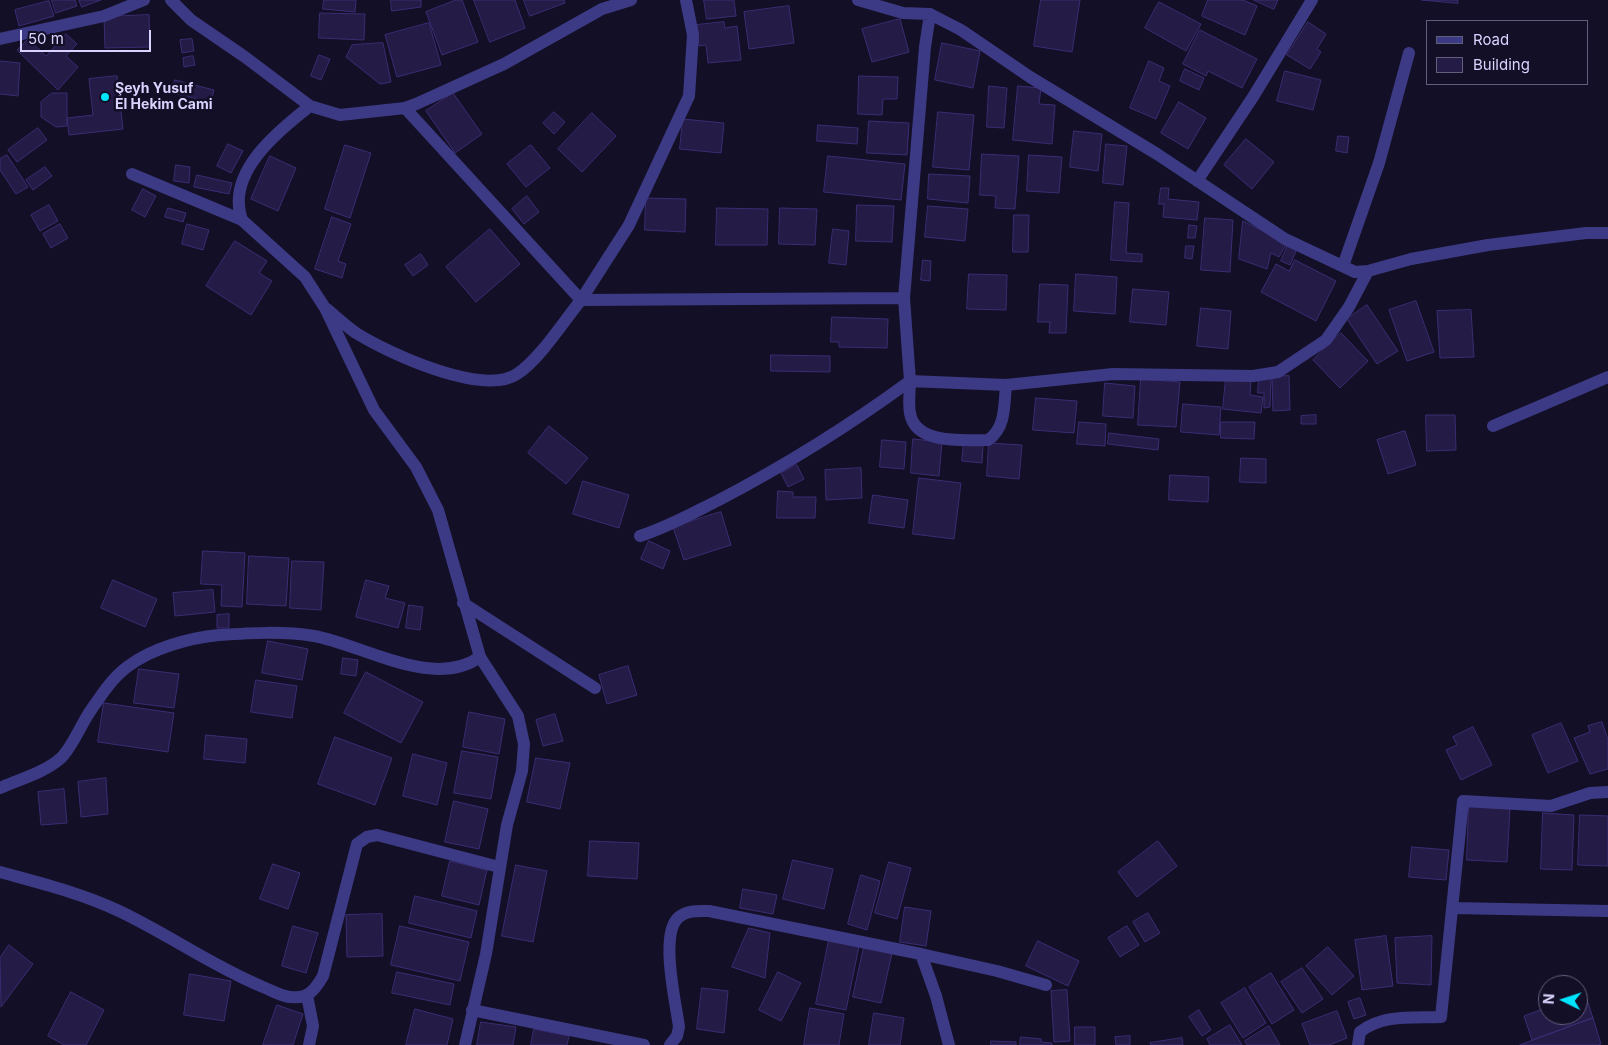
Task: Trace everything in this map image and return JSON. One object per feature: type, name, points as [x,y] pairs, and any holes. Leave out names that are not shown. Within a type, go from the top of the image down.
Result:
[{"type":"street","points":[[0,39],[104,16],[144,0]]},
{"type":"street","points":[[171,0],[191,20],[245,56],[310,106],[340,115],[405,108],[504,64],[602,9],[631,0]]},
{"type":"street","points":[[325,308],[356,333],[414,363],[465,378],[492,382],[515,376],[529,364],[582,300],[629,224],[689,96],[692,35],[686,0]]},
{"type":"street","points":[[858,0],[903,13],[930,14],[961,30],[1030,77],[1197,181],[1285,239],[1355,272],[1368,271],[1411,259],[1488,245],[1586,233],[1608,233]]},
{"type":"street","points":[[1197,181],[1253,96],[1312,0]]},
{"type":"street","points":[[930,14],[904,298],[910,381],[910,414],[920,431],[930,435],[964,440],[988,440],[994,436],[1003,420],[1006,385]]},
{"type":"street","points":[[1343,266],[1379,163],[1409,53]]},
{"type":"street","points":[[242,220],[237,208],[241,189],[252,162],[269,139],[310,106]]},
{"type":"street","points":[[405,108],[582,300],[904,298]]},
{"type":"street","points":[[132,174],[242,220],[305,277],[325,308],[374,410],[416,467],[438,510],[463,604],[480,657],[518,716],[524,744],[522,771],[499,867],[486,954],[465,1045]]},
{"type":"street","points":[[640,536],[662,529],[755,481],[868,412],[910,381],[1006,385],[1113,374],[1253,376],[1278,372],[1326,340],[1349,308],[1368,271]]},
{"type":"street","points":[[1493,426],[1608,377]]},
{"type":"street","points":[[463,604],[595,688]]},
{"type":"street","points":[[0,788],[46,769],[62,757],[104,691],[127,667],[156,650],[184,642],[217,635],[284,633],[345,643],[408,664],[432,669],[453,668],[470,664],[480,657]]},
{"type":"street","points":[[1358,1045],[1360,1032],[1371,1023],[1390,1019],[1441,1017],[1463,801],[1551,806],[1590,794],[1608,792]]},
{"type":"street","points":[[0,872],[47,884],[118,910],[166,935],[229,973],[289,997],[307,995],[314,990],[323,976],[357,844],[367,837],[382,836],[499,867]]},
{"type":"street","points":[[1452,908],[1608,911]]},
{"type":"street","points":[[670,1045],[677,1036],[679,1027],[669,944],[671,928],[679,917],[692,911],[709,911],[920,954],[997,971],[1046,985]]},
{"type":"street","points":[[920,954],[936,996],[948,1045]]},
{"type":"street","points":[[307,995],[313,1026],[309,1045]]},
{"type":"street","points":[[472,1010],[644,1045]]},
{"type":"building","points":[[52,0],[75,0],[77,6],[56,13]]},
{"type":"building","points":[[79,0],[101,0],[82,7]]},
{"type":"building","points":[[324,0],[356,0],[355,12],[323,9]]},
{"type":"building","points":[[391,0],[421,0],[421,7],[392,11]]},
{"type":"building","points":[[456,0],[462,0],[478,42],[442,55],[426,12]]},
{"type":"building","points":[[474,0],[515,0],[525,28],[490,42]]},
{"type":"building","points":[[524,0],[564,0],[565,3],[530,16]]},
{"type":"building","points":[[704,0],[734,0],[736,16],[707,19]]},
{"type":"building","points":[[1041,0],[1080,0],[1072,52],[1034,46]]},
{"type":"building","points":[[1208,0],[1243,0],[1257,6],[1245,35],[1202,16]]},
{"type":"building","points":[[1254,0],[1278,0],[1274,9]]},
{"type":"building","points":[[1422,0],[1458,0],[1458,3]]},
{"type":"building","points":[[49,1],[54,16],[19,26],[15,10]]},
{"type":"building","points":[[1159,2],[1201,24],[1186,51],[1145,28]]},
{"type":"building","points":[[789,6],[794,43],[749,49],[744,12]]},
{"type":"building","points":[[320,13],[365,14],[364,40],[319,38]]},
{"type":"building","points":[[149,15],[150,47],[105,48],[104,17]]},
{"type":"building","points":[[900,19],[909,52],[872,62],[862,29]]},
{"type":"building","points":[[724,22],[725,28],[737,26],[741,60],[708,63],[706,45],[699,46],[697,25]]},
{"type":"building","points":[[1308,22],[1326,34],[1317,49],[1321,52],[1310,69],[1287,55]]},
{"type":"building","points":[[429,23],[441,65],[397,77],[385,35]]},
{"type":"building","points":[[1200,30],[1257,59],[1242,88],[1208,71],[1206,76],[1183,64]]},
{"type":"building","points":[[66,34],[77,44],[66,56],[78,67],[58,90],[17,50],[28,39],[46,56]]},
{"type":"building","points":[[192,39],[194,51],[182,53],[180,40]]},
{"type":"building","points":[[383,43],[391,82],[380,84],[346,57],[352,45]]},
{"type":"building","points":[[942,43],[980,51],[973,88],[935,80]]},
{"type":"building","points":[[319,55],[330,59],[321,80],[311,76]]},
{"type":"building","points":[[193,56],[195,65],[184,67],[183,58]]},
{"type":"building","points":[[0,61],[20,63],[18,96],[0,94]]},
{"type":"building","points":[[1149,61],[1164,68],[1159,81],[1170,86],[1156,119],[1130,108]]},
{"type":"building","points":[[1185,69],[1204,78],[1199,90],[1180,81]]},
{"type":"building","points":[[1285,71],[1321,80],[1313,110],[1277,101]]},
{"type":"building","name":"Şeyh Yusuf El Hekim Cami","points":[[117,76],[123,129],[69,135],[67,118],[93,115],[89,79]]},
{"type":"building","points":[[859,76],[898,77],[897,99],[883,99],[882,115],[858,114]]},
{"type":"building","points":[[175,80],[214,90],[211,102],[172,93]]},
{"type":"building","points":[[989,86],[1007,88],[1004,128],[987,127]]},
{"type":"building","points":[[1018,86],[1041,88],[1039,104],[1055,105],[1052,144],[1013,140]]},
{"type":"building","points":[[52,93],[67,93],[67,126],[56,127],[41,117],[41,102]]},
{"type":"building","points":[[453,93],[482,134],[455,153],[426,111]]},
{"type":"building","points":[[1179,102],[1206,118],[1188,149],[1161,133]]},
{"type":"building","points":[[554,112],[565,122],[554,134],[543,123]]},
{"type":"building","points":[[938,112],[974,115],[969,170],[933,167]]},
{"type":"building","points":[[592,113],[616,136],[582,172],[558,149]]},
{"type":"building","points":[[683,119],[724,123],[721,153],[680,149]]},
{"type":"building","points":[[869,121],[909,123],[907,155],[867,153]]},
{"type":"building","points":[[818,125],[858,128],[857,144],[817,141]]},
{"type":"building","points":[[38,128],[47,140],[17,162],[8,150]]},
{"type":"building","points":[[1074,131],[1102,134],[1098,171],[1070,167]]},
{"type":"building","points":[[1338,136],[1349,137],[1347,153],[1336,151]]},
{"type":"building","points":[[1246,139],[1274,162],[1252,189],[1224,165]]},
{"type":"building","points":[[228,144],[243,151],[231,173],[217,166]]},
{"type":"building","points":[[1106,144],[1127,146],[1123,185],[1103,183]]},
{"type":"building","points":[[345,145],[371,153],[350,218],[325,209]]},
{"type":"building","points":[[531,145],[550,168],[526,187],[507,164]]},
{"type":"building","points":[[982,154],[1019,156],[1015,209],[995,208],[996,196],[980,195]]},
{"type":"building","points":[[7,155],[28,187],[16,194],[0,170],[0,159]]},
{"type":"building","points":[[1029,155],[1062,157],[1059,193],[1027,191]]},
{"type":"building","points":[[270,156],[296,168],[278,211],[251,199]]},
{"type":"building","points":[[828,156],[905,164],[901,200],[824,192]]},
{"type":"building","points":[[176,165],[190,167],[189,183],[174,181]]},
{"type":"building","points":[[45,167],[52,176],[33,190],[26,180]]},
{"type":"building","points":[[929,174],[970,176],[968,203],[928,199]]},
{"type":"building","points":[[197,175],[232,183],[229,194],[194,187]]},
{"type":"building","points":[[1161,188],[1169,188],[1168,199],[1199,202],[1197,220],[1163,217],[1164,204],[1159,204]]},
{"type":"building","points":[[143,189],[156,196],[145,217],[132,210]]},
{"type":"building","points":[[527,196],[539,212],[524,224],[512,209]]},
{"type":"building","points":[[646,198],[686,199],[685,232],[645,230]]},
{"type":"building","points":[[1115,202],[1129,203],[1126,253],[1142,254],[1142,262],[1111,260]]},
{"type":"building","points":[[49,205],[58,221],[40,231],[31,215]]},
{"type":"building","points":[[857,205],[894,206],[892,242],[856,241]]},
{"type":"building","points":[[928,206],[968,209],[965,241],[925,237]]},
{"type":"building","points":[[168,208],[186,213],[183,222],[165,217]]},
{"type":"building","points":[[717,208],[768,209],[767,245],[716,245]]},
{"type":"building","points":[[780,208],[817,209],[815,245],[779,244]]},
{"type":"building","points":[[1014,215],[1029,215],[1028,252],[1013,252]]},
{"type":"building","points":[[332,217],[351,224],[338,261],[346,264],[342,278],[315,269]]},
{"type":"building","points":[[1205,218],[1233,220],[1230,272],[1201,270]]},
{"type":"building","points":[[1243,221],[1287,243],[1279,257],[1271,253],[1267,269],[1239,259]]},
{"type":"building","points":[[60,224],[68,238],[51,248],[43,234]]},
{"type":"building","points":[[187,224],[209,230],[203,250],[182,244]]},
{"type":"building","points":[[1189,225],[1197,226],[1195,238],[1188,238]]},
{"type":"building","points":[[490,229],[520,264],[476,302],[446,267]]},
{"type":"building","points":[[833,229],[849,231],[846,265],[829,263]]},
{"type":"building","points":[[235,241],[267,261],[259,273],[272,281],[251,315],[206,286]]},
{"type":"building","points":[[1288,245],[1297,249],[1290,265],[1281,261]]},
{"type":"building","points":[[1186,246],[1194,246],[1192,259],[1185,258]]},
{"type":"building","points":[[421,254],[428,265],[413,276],[405,265]]},
{"type":"building","points":[[923,260],[931,261],[930,281],[921,280]]},
{"type":"building","points":[[1295,260],[1336,281],[1316,321],[1261,292],[1276,264],[1289,271]]},
{"type":"building","points":[[969,274],[1007,275],[1006,310],[967,309]]},
{"type":"building","points":[[1076,274],[1117,277],[1115,314],[1074,311]]},
{"type":"building","points":[[1040,284],[1068,285],[1066,333],[1049,333],[1050,322],[1038,322]]},
{"type":"building","points":[[1133,289],[1169,292],[1166,325],[1130,322]]},
{"type":"building","points":[[1416,301],[1434,352],[1407,361],[1389,310]]},
{"type":"building","points":[[1367,305],[1398,351],[1377,364],[1347,319]]},
{"type":"building","points":[[1201,308],[1231,311],[1228,349],[1197,346]]},
{"type":"building","points":[[1471,310],[1474,357],[1440,358],[1437,311]]},
{"type":"building","points":[[832,317],[888,319],[887,348],[839,347],[839,342],[831,342]]},
{"type":"building","points":[[1341,333],[1368,361],[1340,388],[1313,360]]},
{"type":"building","points":[[771,355],[830,356],[830,372],[771,371]]},
{"type":"building","points":[[1289,376],[1290,410],[1273,411],[1272,377]]},
{"type":"building","points":[[1226,378],[1251,380],[1250,395],[1263,397],[1261,413],[1223,409]]},
{"type":"building","points":[[1259,378],[1271,378],[1270,407],[1264,408],[1264,393],[1258,393]]},
{"type":"building","points":[[1141,379],[1180,382],[1176,427],[1138,425]]},
{"type":"building","points":[[1105,383],[1135,386],[1133,418],[1103,416]]},
{"type":"building","points":[[1036,398],[1077,401],[1074,433],[1033,430]]},
{"type":"building","points":[[1183,404],[1221,407],[1219,435],[1181,432]]},
{"type":"building","points":[[1316,415],[1316,424],[1301,424],[1301,416]]},
{"type":"building","points":[[1426,415],[1455,415],[1456,450],[1427,451]]},
{"type":"building","points":[[1079,422],[1106,424],[1105,446],[1077,444]]},
{"type":"building","points":[[1221,422],[1255,422],[1254,439],[1221,438]]},
{"type":"building","points":[[549,426],[588,458],[566,484],[528,453]]},
{"type":"building","points":[[1405,431],[1416,465],[1388,474],[1377,440]]},
{"type":"building","points":[[1109,433],[1159,439],[1158,450],[1108,444]]},
{"type":"building","points":[[913,439],[942,442],[939,476],[911,473]]},
{"type":"building","points":[[882,440],[906,442],[904,469],[880,467]]},
{"type":"building","points":[[964,443],[983,445],[982,463],[962,461]]},
{"type":"building","points":[[989,443],[1022,445],[1019,479],[987,476]]},
{"type":"building","points":[[1241,458],[1266,459],[1266,483],[1240,482]]},
{"type":"building","points":[[797,465],[804,479],[788,487],[781,473]]},
{"type":"building","points":[[861,468],[862,498],[826,500],[825,470]]},
{"type":"building","points":[[1170,475],[1209,477],[1208,502],[1169,500]]},
{"type":"building","points":[[919,478],[961,483],[954,539],[913,534]]},
{"type":"building","points":[[583,481],[629,495],[619,528],[573,514]]},
{"type":"building","points":[[778,491],[793,492],[793,497],[816,497],[815,518],[777,518]]},
{"type":"building","points":[[873,495],[908,500],[904,528],[869,523]]},
{"type":"building","points":[[721,512],[731,545],[684,560],[673,527]]},
{"type":"building","points":[[649,541],[670,551],[663,569],[641,559]]},
{"type":"building","points":[[203,551],[245,553],[242,607],[221,606],[222,585],[201,584]]},
{"type":"building","points":[[249,556],[289,558],[286,606],[247,604]]},
{"type":"building","points":[[292,561],[324,562],[321,610],[290,608]]},
{"type":"building","points":[[113,580],[157,599],[145,627],[101,608]]},
{"type":"building","points":[[366,580],[389,586],[385,598],[405,603],[398,628],[356,617]]},
{"type":"building","points":[[213,590],[215,612],[175,616],[173,593]]},
{"type":"building","points":[[409,605],[423,607],[420,630],[406,628]]},
{"type":"building","points":[[229,614],[229,628],[217,628],[217,615]]},
{"type":"building","points":[[268,641],[308,649],[302,680],[262,673]]},
{"type":"building","points":[[343,658],[358,660],[356,676],[341,674]]},
{"type":"building","points":[[628,666],[637,695],[607,704],[599,675]]},
{"type":"building","points":[[139,669],[179,674],[174,708],[134,703]]},
{"type":"building","points":[[366,672],[423,702],[401,743],[344,713]]},
{"type":"building","points":[[256,680],[297,686],[292,718],[251,712]]},
{"type":"building","points":[[104,703],[174,713],[168,752],[98,742]]},
{"type":"building","points":[[469,712],[505,719],[499,754],[463,747]]},
{"type":"building","points":[[555,714],[563,741],[543,746],[536,720]]},
{"type":"building","points":[[1602,722],[1608,740],[1608,769],[1590,774],[1574,738],[1590,732],[1588,726]]},
{"type":"building","points":[[1561,723],[1578,761],[1548,773],[1532,735]]},
{"type":"building","points":[[1473,727],[1492,765],[1461,780],[1446,750],[1457,745],[1453,737]]},
{"type":"building","points":[[206,735],[247,739],[245,763],[204,759]]},
{"type":"building","points":[[335,737],[392,758],[375,805],[318,784]]},
{"type":"building","points":[[462,751],[498,757],[491,799],[454,793]]},
{"type":"building","points":[[413,754],[447,763],[437,805],[403,796]]},
{"type":"building","points":[[536,758],[570,763],[560,809],[527,802]]},
{"type":"building","points":[[106,778],[108,814],[81,817],[78,782]]},
{"type":"building","points":[[64,789],[67,823],[41,825],[38,792]]},
{"type":"building","points":[[454,801],[488,809],[479,849],[445,842]]},
{"type":"building","points":[[1469,805],[1510,807],[1507,862],[1467,860]]},
{"type":"building","points":[[1543,813],[1574,815],[1572,870],[1541,869]]},
{"type":"building","points":[[1580,815],[1608,816],[1608,866],[1578,865]]},
{"type":"building","points":[[590,841],[639,843],[637,879],[588,876]]},
{"type":"building","points":[[1158,841],[1177,866],[1137,897],[1118,872]]},
{"type":"building","points":[[1412,847],[1449,850],[1446,880],[1409,877]]},
{"type":"building","points":[[793,860],[833,869],[824,909],[783,899]]},
{"type":"building","points":[[450,861],[487,870],[479,905],[442,896]]},
{"type":"building","points":[[889,862],[911,868],[897,919],[875,913]]},
{"type":"building","points":[[273,864],[300,873],[288,909],[260,899]]},
{"type":"building","points":[[516,865],[547,871],[533,942],[502,936]]},
{"type":"building","points":[[861,875],[880,881],[867,930],[848,924]]},
{"type":"building","points":[[743,889],[777,895],[773,914],[740,908]]},
{"type":"building","points":[[415,896],[477,911],[471,938],[409,923]]},
{"type":"building","points":[[905,907],[931,911],[926,946],[900,942]]},
{"type":"building","points":[[1148,913],[1160,933],[1145,942],[1133,922]]},
{"type":"building","points":[[382,914],[383,956],[347,957],[346,915]]},
{"type":"building","points":[[293,926],[318,933],[306,973],[282,966]]},
{"type":"building","points":[[400,926],[469,942],[460,981],[391,965]]},
{"type":"building","points":[[1127,926],[1139,945],[1120,957],[1108,938]]},
{"type":"building","points":[[749,928],[770,933],[765,978],[732,967]]},
{"type":"building","points":[[1386,936],[1393,986],[1362,990],[1355,940]]},
{"type":"building","points":[[1432,936],[1431,985],[1397,983],[1395,938]]},
{"type":"building","points":[[829,940],[859,946],[846,1010],[816,1004]]},
{"type":"building","points":[[1038,941],[1079,961],[1068,986],[1026,966]]},
{"type":"building","points":[[9,945],[33,964],[1,1007],[0,958]]},
{"type":"building","points":[[864,947],[892,953],[881,1003],[853,997]]},
{"type":"building","points":[[1328,947],[1354,976],[1332,995],[1306,966]]},
{"type":"building","points":[[1302,968],[1323,999],[1302,1013],[1281,982]]},
{"type":"building","points":[[397,972],[454,984],[450,1005],[392,993]]},
{"type":"building","points":[[778,972],[801,983],[781,1021],[759,1010]]},
{"type":"building","points":[[1271,973],[1294,1010],[1272,1024],[1249,987]]},
{"type":"building","points":[[190,974],[231,981],[224,1021],[184,1015]]},
{"type":"building","points":[[702,988],[728,991],[724,1033],[697,1029]]},
{"type":"building","points":[[1245,988],[1266,1023],[1243,1038],[1221,1003]]},
{"type":"building","points":[[1067,990],[1070,1041],[1054,1042],[1051,991]]},
{"type":"building","points":[[71,992],[104,1010],[86,1045],[64,1045],[48,1036]]},
{"type":"building","points":[[1360,998],[1366,1015],[1354,1019],[1348,1002]]},
{"type":"building","points":[[1588,1003],[1593,1018],[1588,1020]]},
{"type":"building","points":[[277,1005],[303,1014],[293,1045],[263,1045]]},
{"type":"building","points":[[810,1008],[844,1014],[839,1045],[804,1045]]},
{"type":"building","points":[[415,1009],[453,1019],[447,1045],[406,1045]]},
{"type":"building","points":[[1199,1010],[1211,1030],[1202,1036],[1189,1017]]},
{"type":"building","points":[[1337,1011],[1347,1038],[1329,1045],[1310,1045],[1302,1024]]},
{"type":"building","points":[[1538,1011],[1538,1025],[1574,1025],[1532,1040],[1524,1016]]},
{"type":"building","points":[[874,1013],[904,1018],[900,1045],[869,1045]]},
{"type":"building","points":[[1593,1018],[1601,1044],[1520,1045],[1574,1025],[1588,1025],[1588,1020]]},
{"type":"building","points":[[481,1022],[516,1027],[513,1045],[477,1045]]},
{"type":"building","points":[[1230,1025],[1242,1045],[1210,1045],[1207,1039]]},
{"type":"building","points":[[1269,1026],[1280,1045],[1247,1045],[1245,1041]]},
{"type":"building","points":[[1075,1027],[1095,1027],[1095,1045],[1075,1045]]},
{"type":"building","points":[[534,1029],[569,1036],[567,1045],[531,1045]]},
{"type":"building","points":[[1130,1036],[1130,1045],[1116,1045],[1115,1037]]},
{"type":"building","points":[[1021,1037],[1041,1039],[1041,1042],[1052,1043],[1052,1045],[1020,1045]]},
{"type":"building","points":[[1182,1038],[1183,1045],[1151,1045],[1150,1043]]},
{"type":"building","points":[[991,1041],[1016,1042],[1016,1045],[991,1045]]},
{"type":"place","name":"Şeyh Yusuf El Hekim Cami","points":[[105,97]]}]
